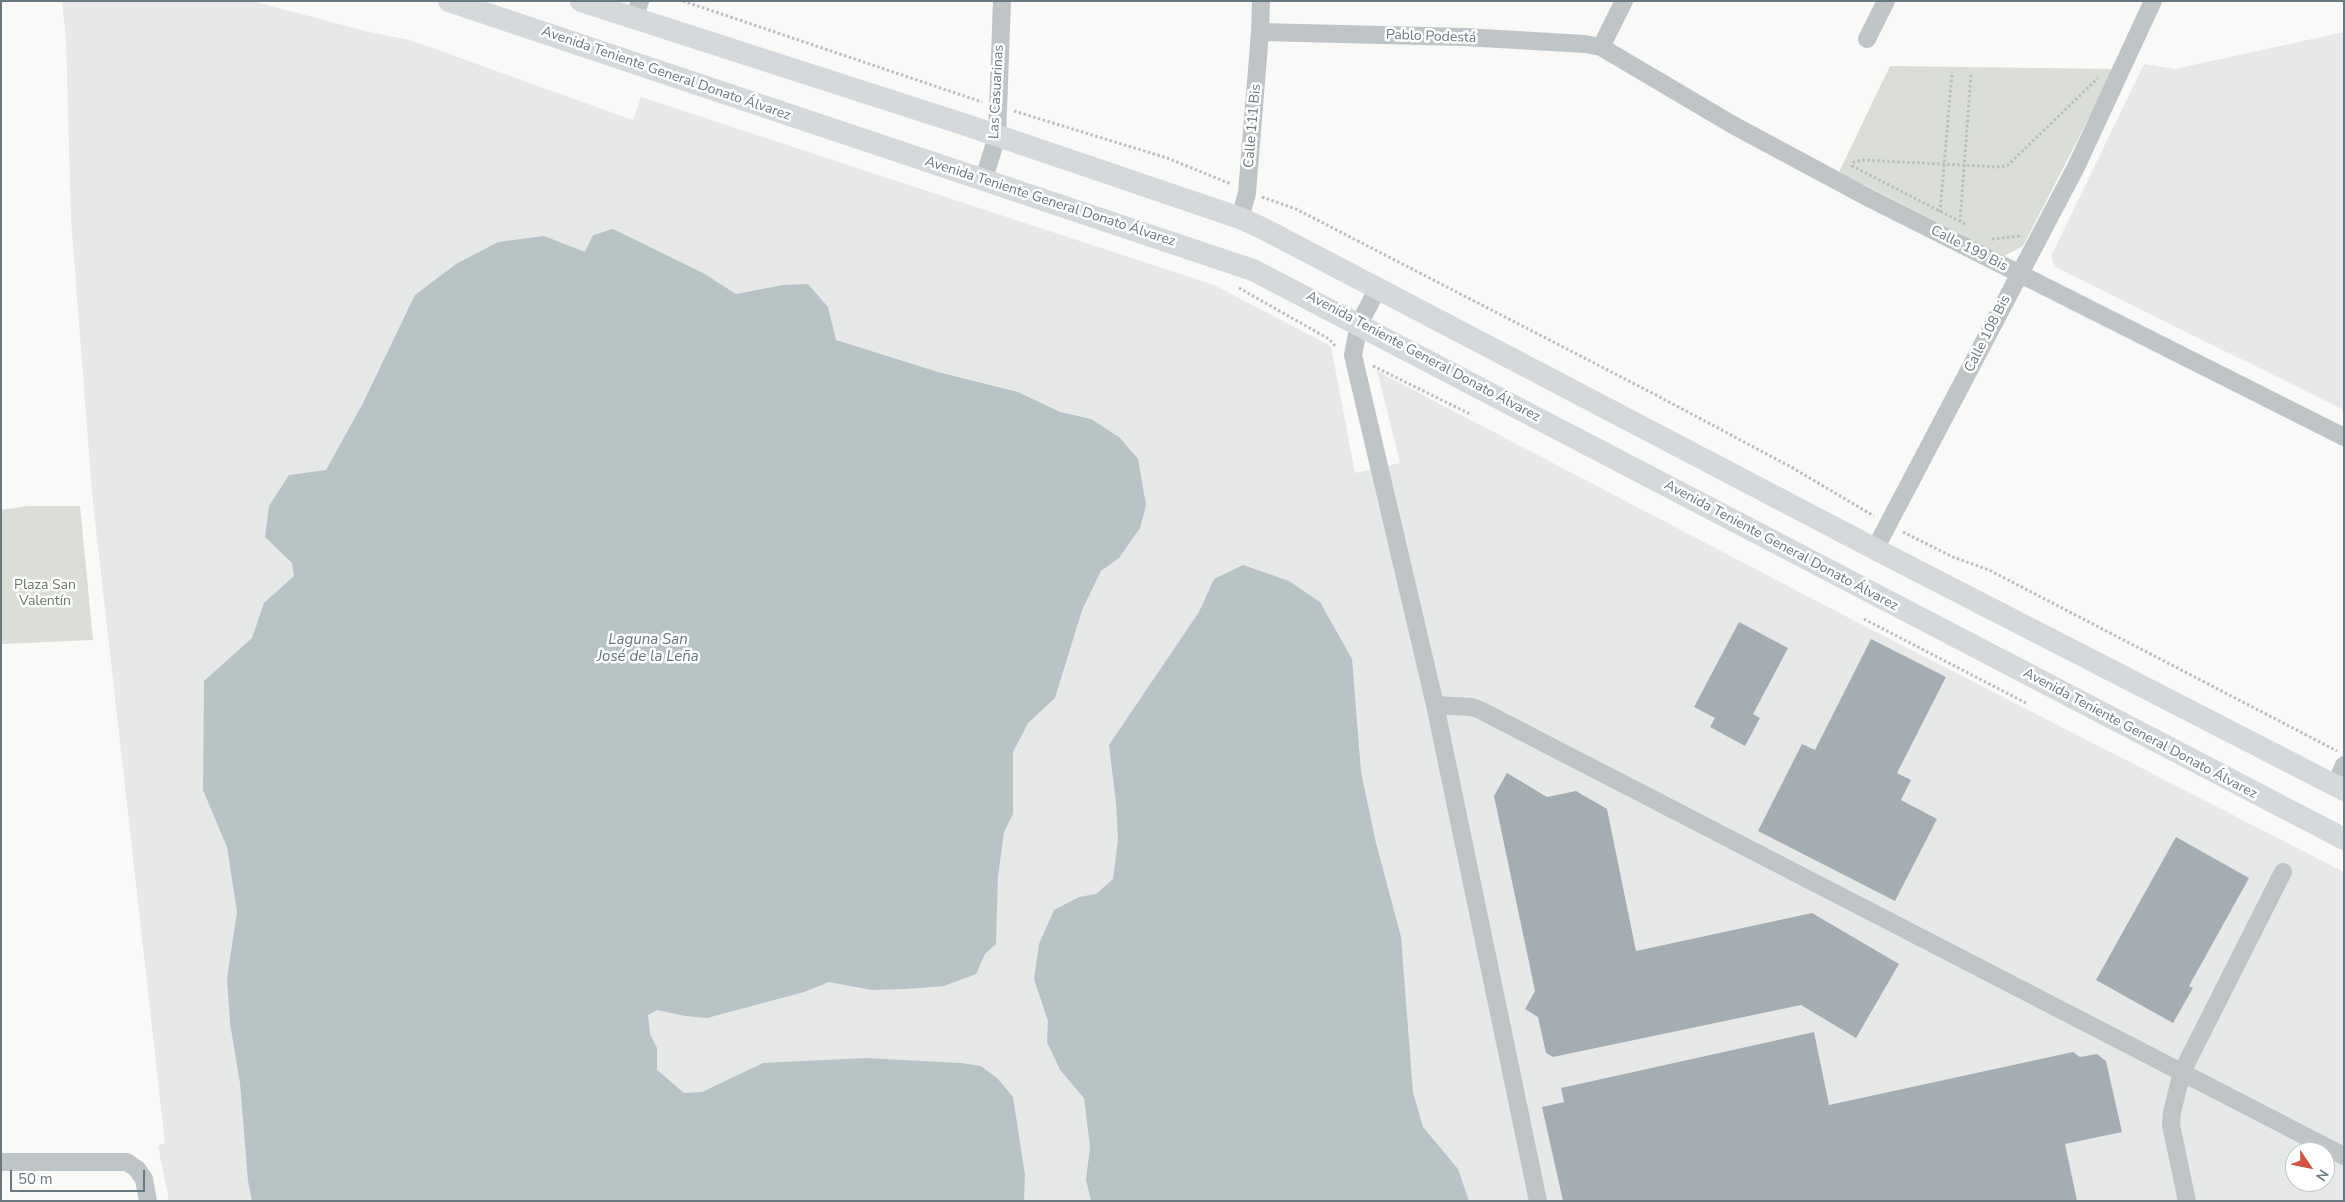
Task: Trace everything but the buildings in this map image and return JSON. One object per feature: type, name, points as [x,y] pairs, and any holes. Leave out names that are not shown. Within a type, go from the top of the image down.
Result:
[{"type":"main road","name":"Avenida Teniente General Donato Álvarez","points":[[449,1],[1254,270],[2344,839]]},
{"type":"main road","points":[[581,1],[637,10],[997,137],[1240,218],[2339,788]]},
{"type":"street","name":"Las Casuarinas","points":[[983,181],[997,137],[1002,1]]},
{"type":"street","name":"Calle 111 Bis","points":[[1240,218],[1247,193],[1261,1]]},
{"type":"street","points":[[1601,47],[1624,1]]},
{"type":"street","points":[[1867,39],[1886,1]]},
{"type":"street","name":"Calle 108 Bis","points":[[1876,549],[2076,167],[2153,1]]},
{"type":"street","name":"Pablo Podestá","points":[[1260,32],[1465,37],[1585,44],[1601,47]]},
{"type":"street","name":"Calle 199 Bis","points":[[1601,47],[1793,158],[2019,274],[2344,436]]},
{"type":"street","points":[[1378,288],[1359,324],[1354,343],[1354,357],[1435,705],[1538,1201]]},
{"type":"street","points":[[1435,705],[1472,707],[1482,711],[2344,1156]]},
{"type":"street","points":[[2339,788],[2344,765]]},
{"type":"street","points":[[2187,1201],[2171,1125],[2172,1112],[2182,1072],[2283,872]]},
{"type":"street","points":[[1,1162],[128,1162],[137,1169],[144,1179],[148,1201]]},
{"type":"path","points":[[1940,212],[1952,72]]},
{"type":"path","points":[[1960,222],[1971,74]]},
{"type":"path","points":[[1968,226],[1852,166],[1854,162],[1862,160],[2001,167],[2008,165],[2103,74]]},
{"type":"path","points":[[1984,235],[1999,244]]},
{"type":"path","points":[[1236,286],[1328,339],[1338,348],[1354,357],[1472,415]]},
{"type":"path","points":[[1864,619],[2026,703]]},
{"type":"shaded area","points":[[62,1],[252,1],[369,32],[410,40],[633,120],[641,97],[1214,285],[1331,346],[1355,473],[1400,463],[1377,371],[1853,620],[2344,872],[2344,1201],[169,1201],[158,1146],[165,1143],[92,493],[71,218],[66,40]]},
{"type":"shaded area","points":[[2344,32],[2344,410],[2055,267],[2051,256],[2144,64],[2175,69]]},
{"type":"green space","points":[[1890,66],[2114,69],[2023,246],[2004,256],[1839,172]]},
{"type":"green space","name":"Plaza San Valentín","points":[[28,506],[80,506],[93,640],[1,644],[1,510]]},
{"type":"water","name":"Laguna San José de la Leña","points":[[613,229],[703,273],[736,294],[783,285],[808,284],[828,307],[836,340],[938,372],[1018,392],[1060,412],[1091,419],[1119,437],[1138,459],[1146,505],[1140,528],[1119,558],[1101,571],[1082,610],[1055,698],[1028,723],[1013,752],[1013,814],[1004,832],[998,876],[996,944],[985,954],[976,974],[944,986],[907,989],[872,990],[829,982],[804,992],[707,1018],[685,1016],[657,1010],[648,1015],[650,1034],[657,1048],[657,1070],[684,1093],[702,1092],[763,1063],[865,1058],[961,1063],[981,1066],[998,1079],[1013,1097],[1025,1175],[1024,1201],[252,1201],[248,1181],[240,1083],[230,1023],[227,978],[237,912],[227,847],[203,790],[204,681],[252,638],[264,603],[294,576],[292,563],[265,537],[269,506],[289,475],[326,470],[362,405],[415,295],[456,264],[498,242],[544,236],[585,252],[593,235]]},
{"type":"water","points":[[1243,565],[1289,581],[1320,602],[1352,659],[1361,772],[1376,843],[1401,937],[1413,1093],[1423,1127],[1458,1169],[1469,1201],[1091,1201],[1086,1180],[1090,1147],[1084,1098],[1060,1070],[1047,1042],[1048,1021],[1034,979],[1039,944],[1054,910],[1079,897],[1096,894],[1113,879],[1118,840],[1109,745],[1199,612],[1214,579]]}]
